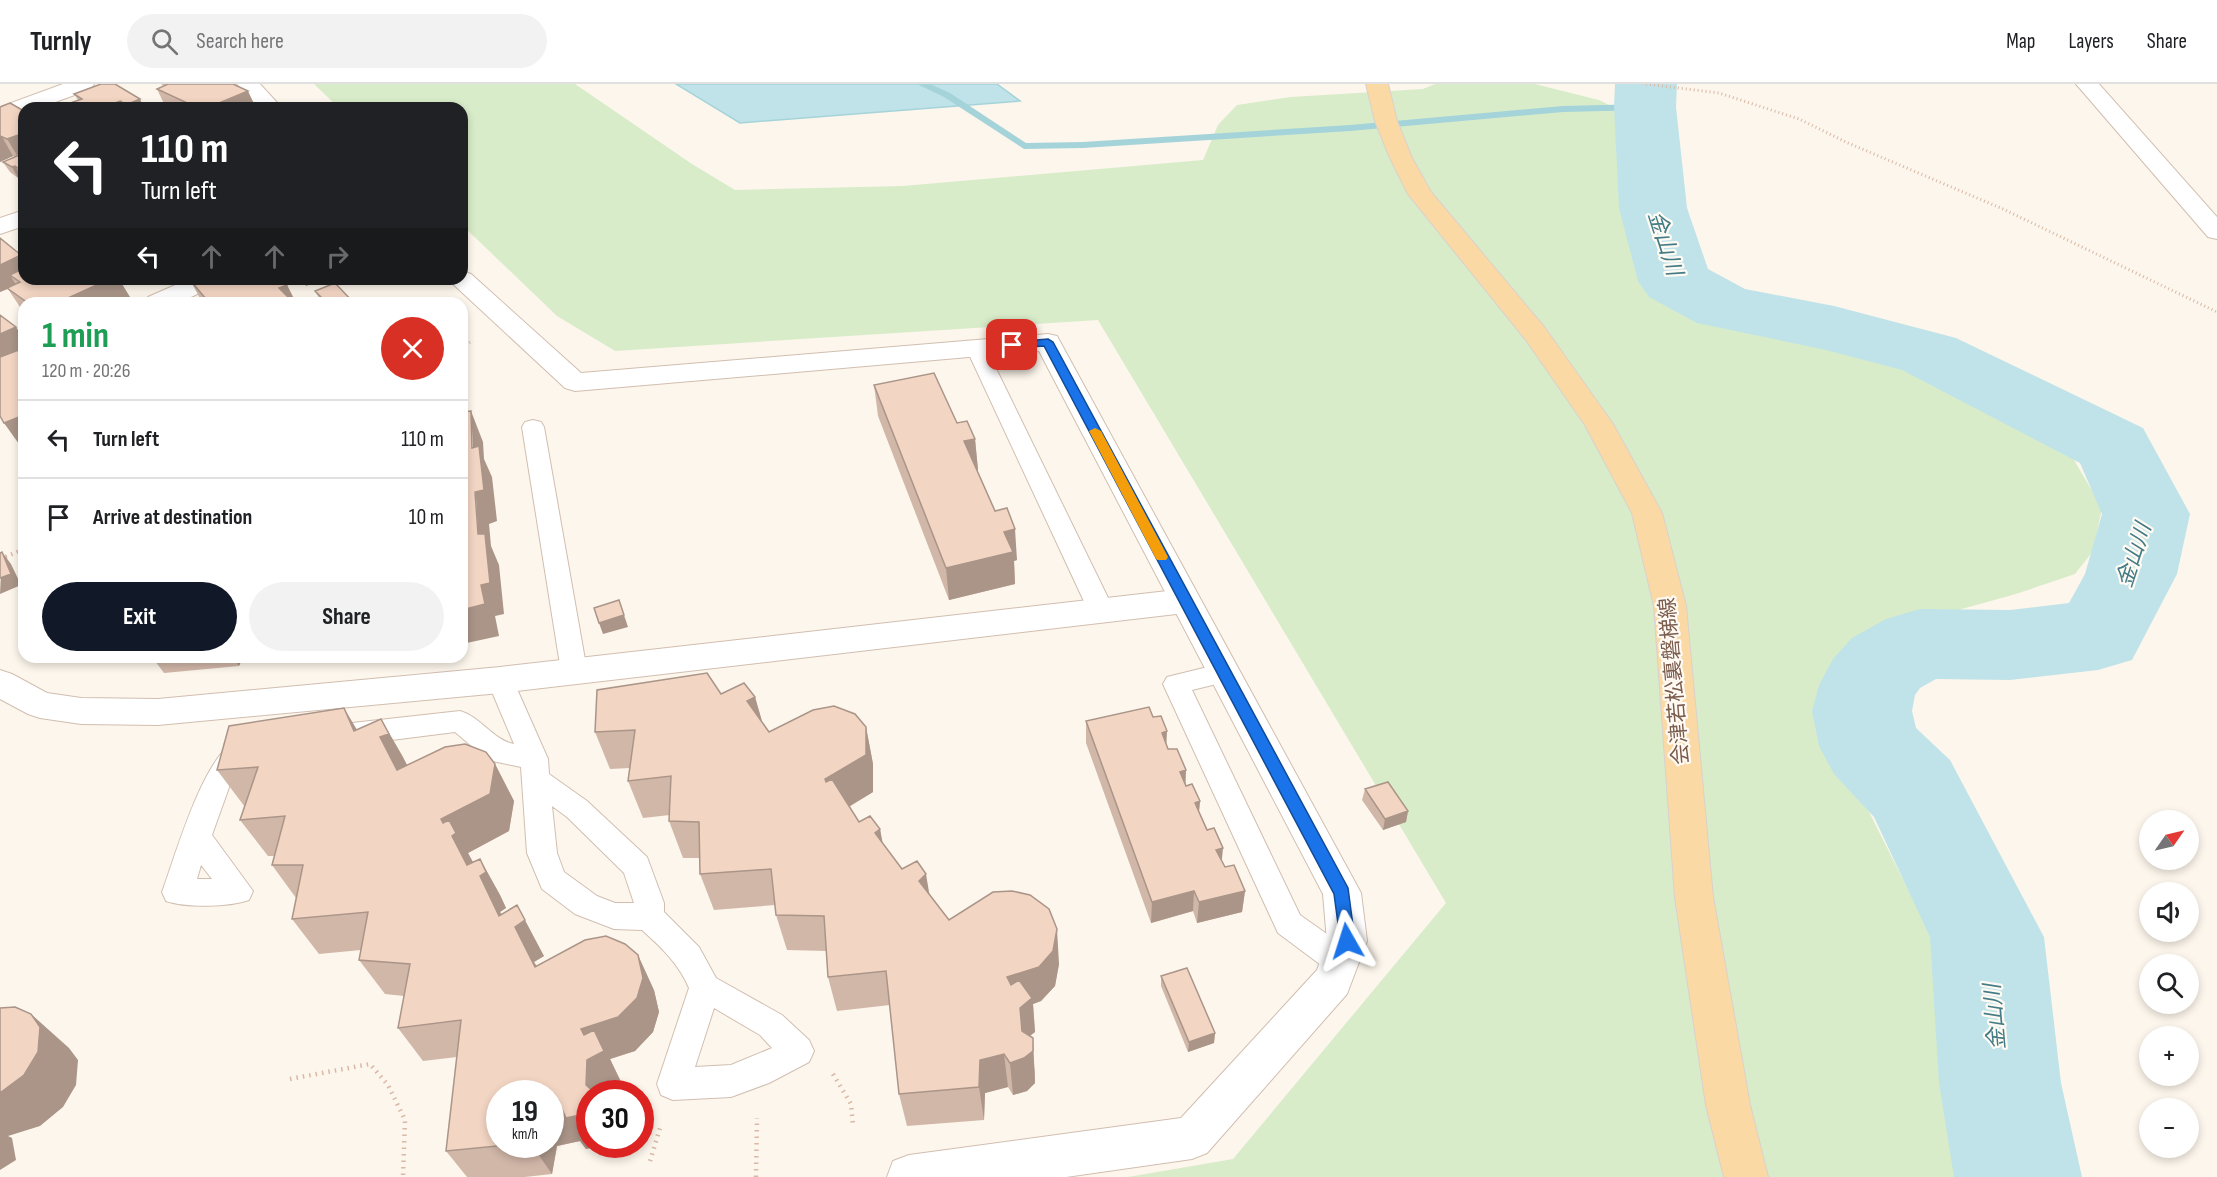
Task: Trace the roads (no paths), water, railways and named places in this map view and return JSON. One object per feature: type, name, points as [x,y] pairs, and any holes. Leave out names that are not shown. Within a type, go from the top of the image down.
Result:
[{"type":"main road","name":"会津若松裏磐梯線","points":[[1377,84],[1386,121],[1401,158],[1420,194],[1536,334],[1599,424],[1647,513],[1670,606],[1694,897],[1728,1104],[1746,1177]]},
{"type":"street","points":[[35,102],[83,84]]},
{"type":"street","points":[[248,84],[265,102]]},
{"type":"street","points":[[2087,84],[2217,232]]},
{"type":"street","points":[[0,115],[18,108]]},
{"type":"street","points":[[0,227],[18,220]]},
{"type":"street","points":[[468,284],[575,382],[1048,342],[1342,893],[1347,941],[1333,981],[1192,1138],[909,1177]]},
{"type":"street","points":[[170,297],[197,285]]},
{"type":"street","points":[[0,683],[40,705],[81,711],[158,712],[500,680],[1185,601]]},
{"type":"lane","points":[[976,348],[1101,610]]},
{"type":"lane","points":[[533,426],[574,671]]},
{"type":"lane","points":[[1224,673],[1176,684],[1289,924],[1340,961]]},
{"type":"lane","points":[[500,680],[536,770],[542,853],[552,880],[586,905],[614,916],[649,916],[687,953],[705,988],[771,1025],[798,1051],[757,1072],[731,1081],[673,1084],[683,1048],[705,988]]},
{"type":"lane","points":[[323,738],[460,721],[498,753],[536,770],[637,866],[650,903],[649,916]]},
{"type":"lane","points":[[197,837],[220,774],[243,747],[266,744]]},
{"type":"water","points":[[676,84],[997,84],[1020,101],[740,123]]},
{"type":"waterway","points":[[922,84],[947,95],[1024,146],[1083,145],[1350,128],[1563,109],[1645,107]]},
{"type":"waterway","name":"金山川","points":[[1646,84],[1645,107],[1653,208],[1675,281],[1723,307],[1834,329],[1929,354],[2114,447],[2146,514],[2131,574],[2098,635],[2010,645],[1920,644],[1886,663],[1868,685],[1862,711],[1870,746],[1913,790],[1987,937],[2000,1083],[2018,1177]]}]
